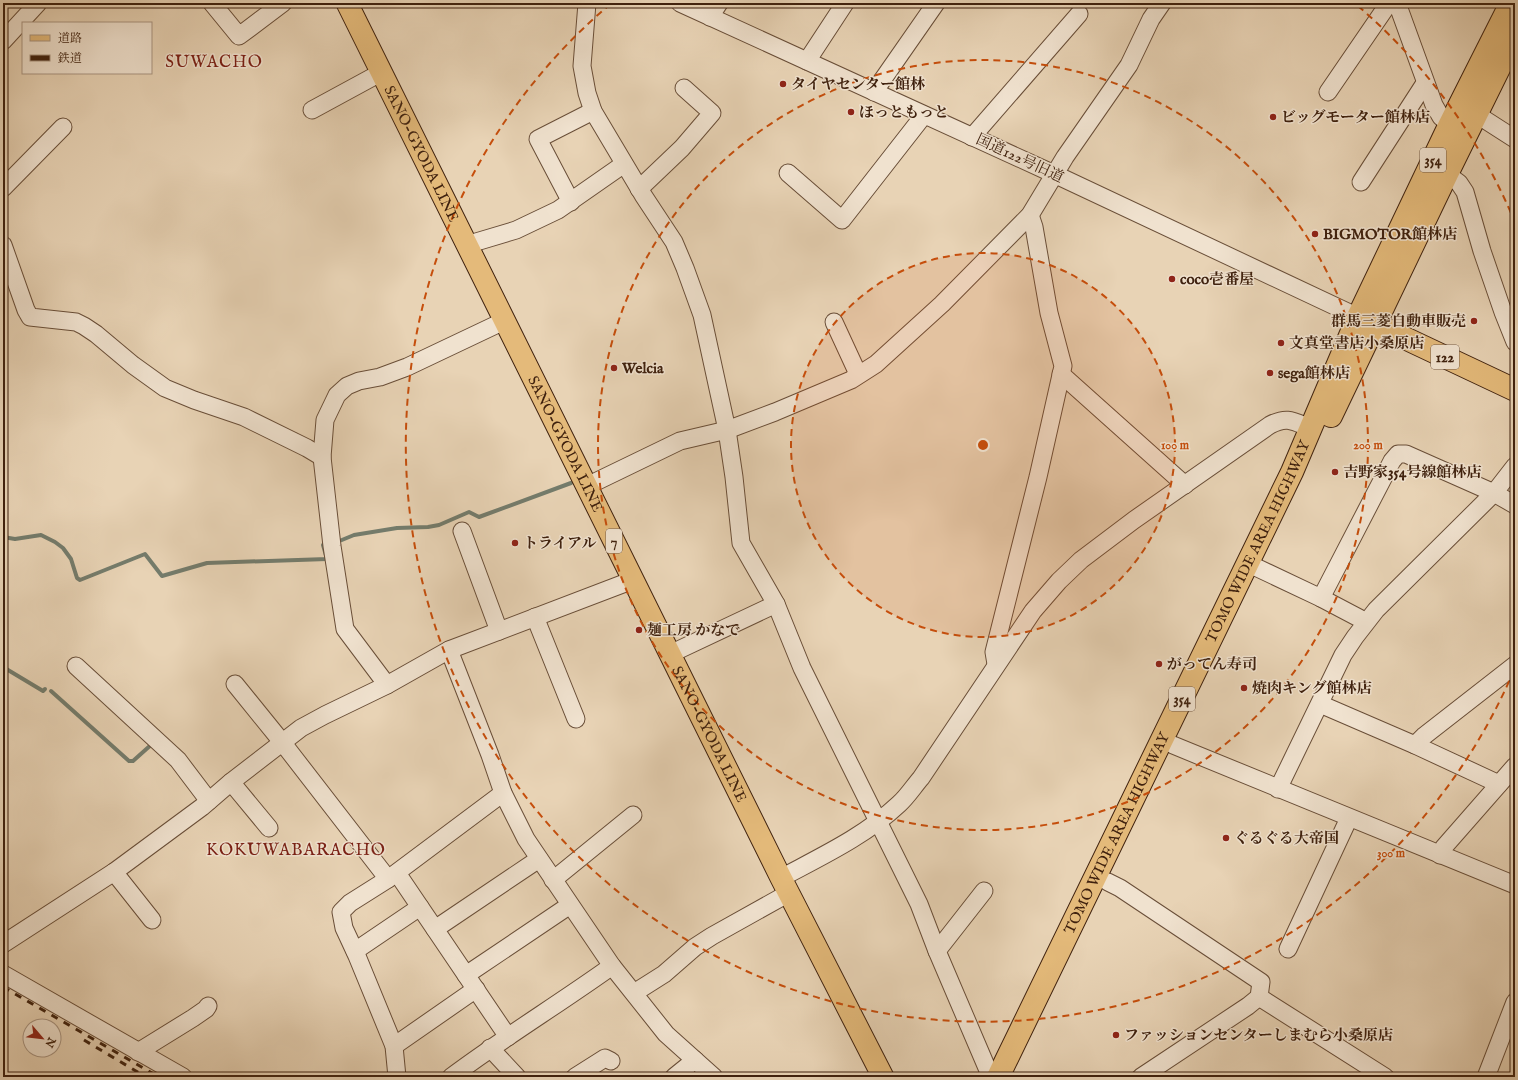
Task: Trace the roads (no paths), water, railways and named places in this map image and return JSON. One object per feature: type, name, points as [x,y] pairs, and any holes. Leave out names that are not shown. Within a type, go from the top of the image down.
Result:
[{"type":"highway","name":"TOMO WIDE AREA HIGHWAY","points":[[998,1077],[1252,565],[1367,321],[1450,124],[1511,3]]},
{"type":"highway","name":"TOMO WIDE AREA HIGHWAY","points":[[1014,1077],[1173,745],[1310,428],[1447,174],[1515,36]]},
{"type":"highway","name":"122","points":[[1367,321],[1515,390]]},
{"type":"main road","name":"SANO-GYODA LINE","points":[[347,3],[785,885],[883,1077]]},
{"type":"street","points":[[3,41],[38,3]]},
{"type":"street","points":[[212,3],[239,36],[283,3]]},
{"type":"street","points":[[587,3],[582,66],[587,94],[593,111],[639,189],[674,242],[702,315],[727,430],[741,543],[776,604],[802,668],[919,904],[937,951],[987,1068],[994,1077]]},
{"type":"street","name":"国道122号旧道","points":[[680,3],[714,10],[807,61],[1054,174],[1367,321]]},
{"type":"street","points":[[807,61],[845,3]]},
{"type":"street","points":[[874,92],[936,3]]},
{"type":"street","points":[[587,486],[680,440],[727,430],[775,412],[851,380],[858,374],[876,364],[942,304],[1030,216],[1054,174],[1130,65],[1151,19],[1162,3]]},
{"type":"street","points":[[1328,92],[1389,3]]},
{"type":"street","points":[[1397,3],[1434,105],[1441,117],[1450,124]]},
{"type":"street","points":[[972,137],[1079,14]]},
{"type":"street","points":[[312,110],[382,72]]},
{"type":"street","points":[[1360,182],[1425,83]]},
{"type":"street","points":[[639,189],[682,148],[712,113],[684,88]]},
{"type":"street","points":[[571,202],[538,139],[593,111]]},
{"type":"street","points":[[1476,114],[1515,139]]},
{"type":"street","points":[[788,173],[842,220],[924,115]]},
{"type":"street","points":[[3,188],[63,127]]},
{"type":"street","points":[[466,245],[516,230],[558,210],[624,164]]},
{"type":"street","points":[[1447,174],[1459,183],[1465,192],[1482,251],[1515,342]]},
{"type":"street","points":[[996,664],[994,652],[1038,477],[1063,366],[1049,313],[1034,226],[1030,216]]},
{"type":"street","points":[[3,246],[26,310],[30,317],[76,322],[96,334],[133,366],[165,388],[188,398],[244,417],[322,457]]},
{"type":"street","points":[[387,685],[345,629],[332,546],[322,457],[325,420],[337,395],[347,386],[359,381],[380,378],[407,367],[504,321]]},
{"type":"street","points":[[834,322],[858,374]]},
{"type":"street","points":[[1061,374],[1185,485]]},
{"type":"street","points":[[634,994],[664,974],[706,939],[879,821],[900,803],[920,778],[1033,611],[1081,560],[1134,520],[1270,425],[1280,420],[1290,420],[1310,428]]},
{"type":"street","points":[[1321,598],[1392,461],[1398,454],[1406,454],[1494,493],[1515,505]]},
{"type":"street","points":[[1278,789],[1320,704],[1342,655],[1376,610],[1494,493],[1515,466]]},
{"type":"street","points":[[462,531],[499,631]]},
{"type":"street","points":[[1252,565],[1321,598],[1366,623]]},
{"type":"street","points":[[3,944],[114,872],[301,728],[387,685],[449,650],[633,580]]},
{"type":"street","points":[[670,654],[776,604]]},
{"type":"street","points":[[535,618],[576,719]]},
{"type":"street","points":[[449,650],[490,755],[503,793],[526,839],[612,966],[634,994],[666,1034],[714,1077]]},
{"type":"street","points":[[1415,745],[1424,736],[1515,665]]},
{"type":"street","points":[[76,666],[178,760],[208,801]]},
{"type":"street","points":[[235,684],[392,876],[420,908],[508,1036]]},
{"type":"street","points":[[1320,704],[1415,745],[1499,784]]},
{"type":"street","points":[[1173,745],[1515,885]]},
{"type":"street","points":[[1440,855],[1444,847],[1515,766]]},
{"type":"street","points":[[231,782],[269,828]]},
{"type":"street","points":[[397,1077],[394,1046],[344,928],[341,912],[350,903],[392,876],[503,793]]},
{"type":"street","points":[[553,880],[633,815]]},
{"type":"street","points":[[1288,949],[1349,818]]},
{"type":"street","points":[[435,929],[540,859]]},
{"type":"street","points":[[114,872],[152,920]]},
{"type":"street","points":[[1108,882],[1120,888],[1261,982],[1259,997],[1248,1006],[1141,1077]]},
{"type":"street","points":[[937,951],[984,892]]},
{"type":"street","points":[[466,975],[570,905]]},
{"type":"street","points":[[355,951],[420,908]]},
{"type":"street","points":[[451,1077],[490,1048],[612,966]]},
{"type":"street","points":[[3,974],[183,1077]]},
{"type":"street","points":[[394,1046],[476,989]]},
{"type":"street","points":[[1259,997],[1385,1077]]},
{"type":"street","points":[[1486,1077],[1511,1024],[1515,1002]]},
{"type":"street","points":[[138,1052],[193,1018],[208,1006]]},
{"type":"street","points":[[490,1048],[517,1077]]},
{"type":"street","points":[[575,1077],[605,1058],[611,1061]]},
{"type":"street","points":[[674,1077],[695,1060]]},
{"type":"waterway","points":[[337,542],[354,535],[397,528],[428,527],[439,525],[469,512],[479,517],[571,483]]},
{"type":"waterway","points":[[3,537],[15,539],[41,535],[55,542],[63,548],[71,559],[77,578],[80,580],[145,554],[162,576],[207,563],[327,559],[323,545],[325,542]]},
{"type":"waterway","points":[[3,667],[43,691],[45,689]]},
{"type":"waterway","points":[[51,691],[129,761],[133,761],[152,744]]},
{"type":"railway","points":[[3,987],[159,1077]]},
{"type":"railway","points":[[84,1040],[146,1077]]},
{"type":"place","name":"タイヤセンター館林","points":[[783,84]]},
{"type":"place","name":"ほっともっと","points":[[851,112]]},
{"type":"place","name":"ビッグモーター館林店","points":[[1273,117]]},
{"type":"place","name":"BIGMOTOR館林店","points":[[1315,234]]},
{"type":"place","name":"coco壱番屋","points":[[1172,279]]},
{"type":"place","name":"群馬三菱自動車販売","points":[[1474,321]]},
{"type":"place","name":"文真堂書店小桑原店","points":[[1281,343]]},
{"type":"place","name":"Welcia","points":[[614,368]]},
{"type":"place","name":"sega館林店","points":[[1270,373]]},
{"type":"place","name":"吉野家354号線館林店","points":[[1335,472]]},
{"type":"place","name":"トライアル","points":[[515,543]]},
{"type":"place","name":"麺工房 かなで","points":[[639,630]]},
{"type":"place","name":"がってん寿司","points":[[1159,664]]},
{"type":"place","name":"焼肉キング館林店","points":[[1244,688]]},
{"type":"place","name":"ぐるぐる大帝国","points":[[1226,838]]},
{"type":"place","name":"ファッションセンターしまむら小桑原店","points":[[1116,1035]]},
{"type":"district","name":"SUWACHO","points":[[214,61]]},
{"type":"district","name":"KOKUWABARACHO","points":[[296,849]]}]
